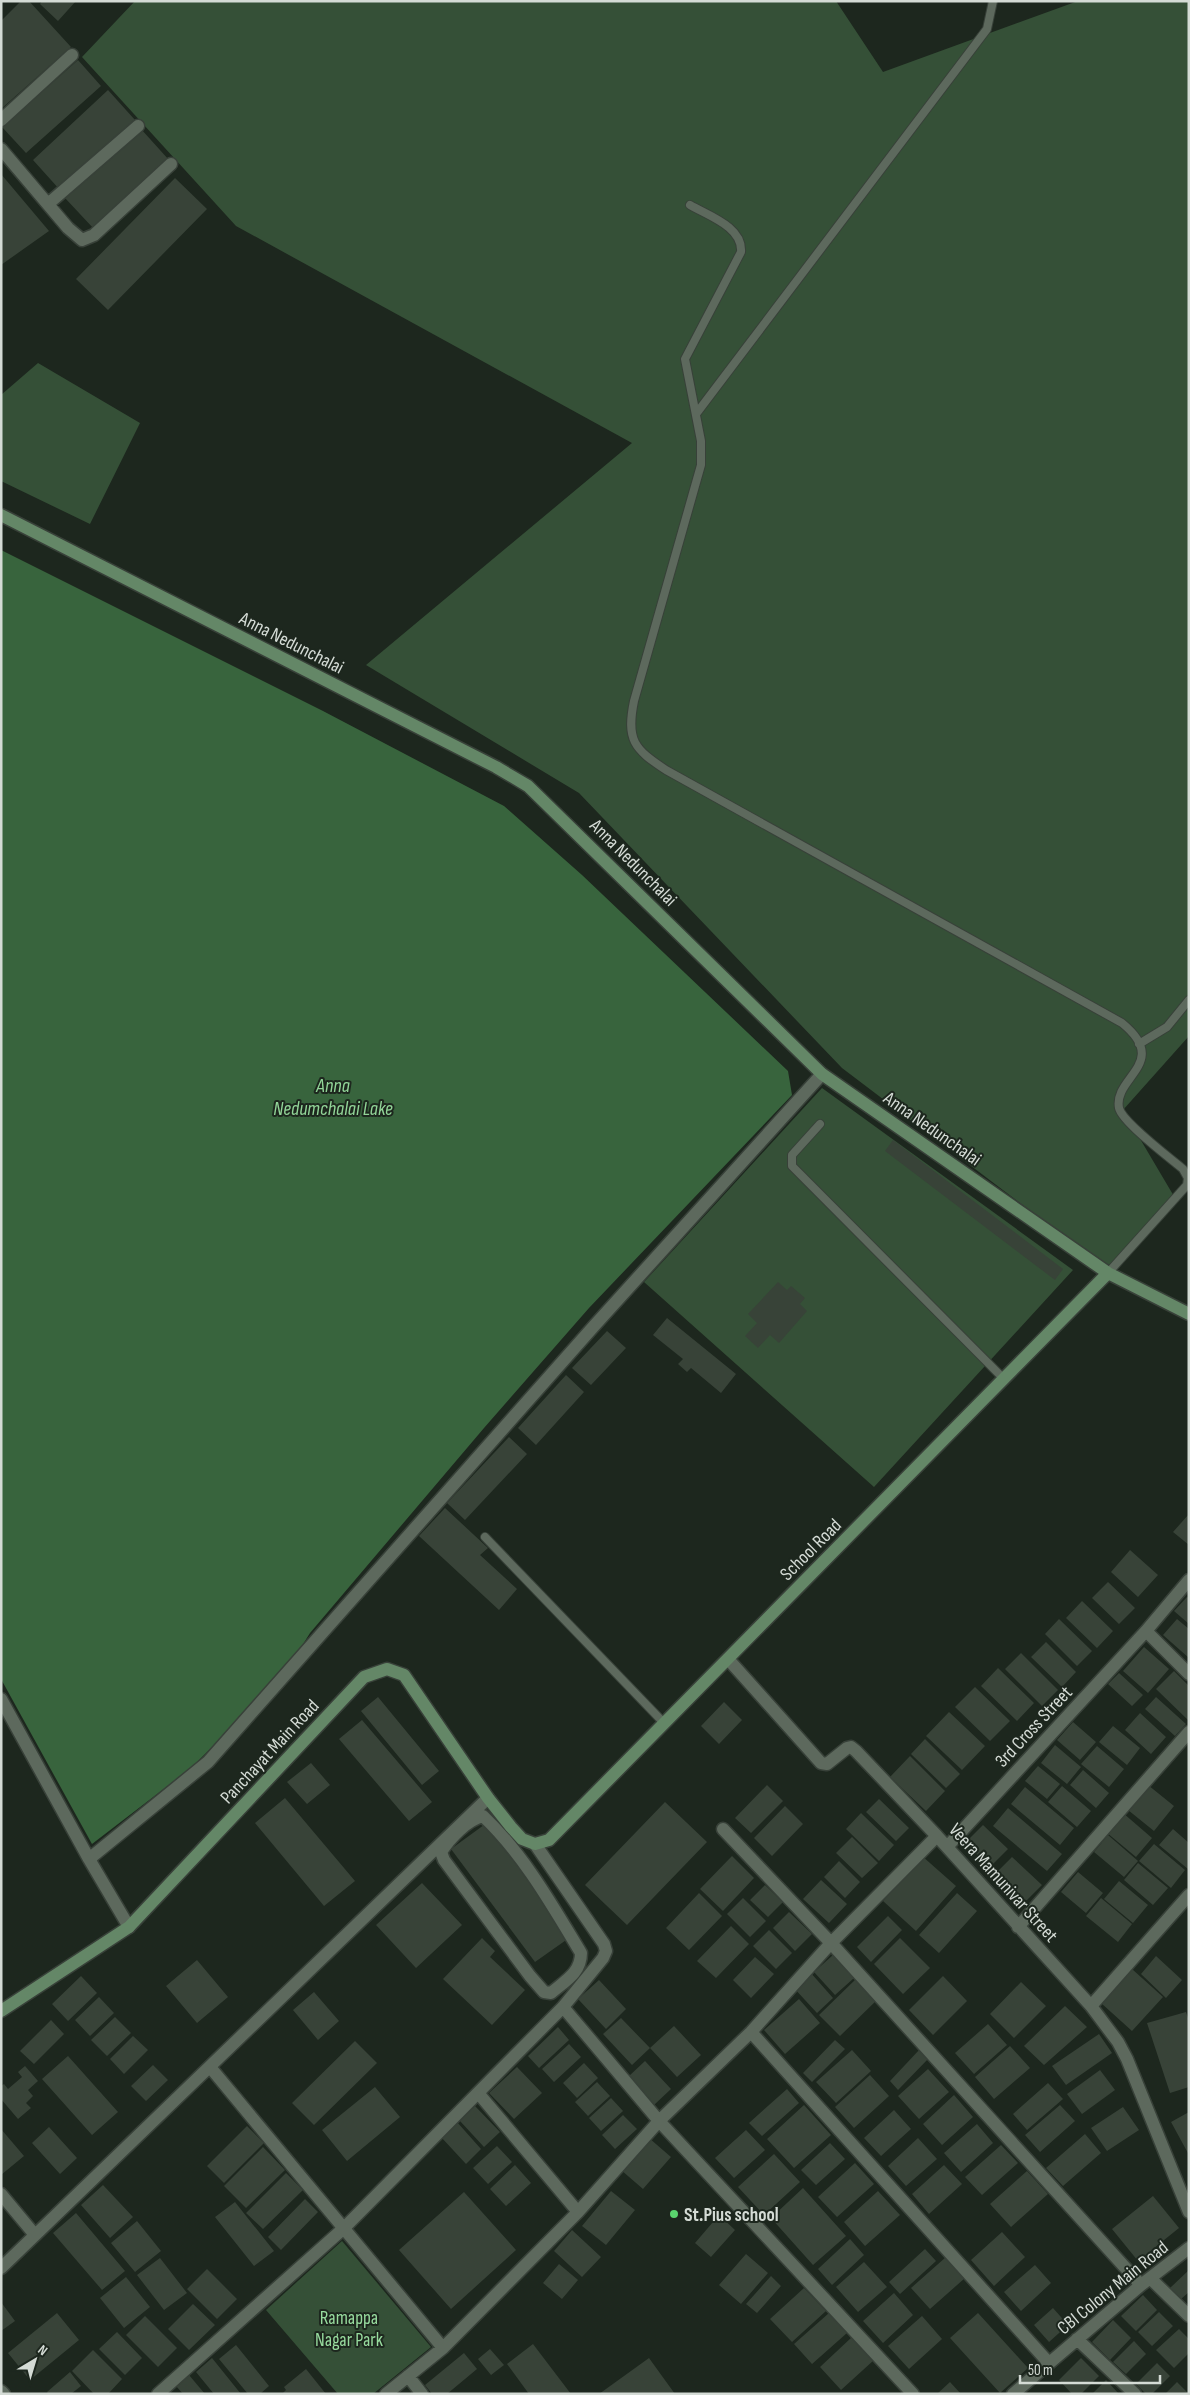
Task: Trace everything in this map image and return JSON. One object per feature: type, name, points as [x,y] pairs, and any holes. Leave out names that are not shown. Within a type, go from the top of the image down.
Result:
[{"type":"street","points":[[1,120],[72,55]]},
{"type":"street","points":[[48,204],[138,126]]},
{"type":"street","points":[[1,149],[68,228],[82,240],[86,240],[94,235],[171,164]]},
{"type":"street","name":"Anna Nedunchalai","points":[[1,514],[496,766],[528,786],[822,1074],[1108,1273],[1189,1314]]},
{"type":"street","points":[[90,1859],[208,1762],[594,1326],[822,1074]]},
{"type":"street","name":"School Road","points":[[538,1848],[554,1835],[1108,1273]]},
{"type":"street","name":"3rd Cross Street","points":[[947,1847],[1146,1631],[1189,1580]]},
{"type":"street","points":[[1146,1631],[1189,1674]]},
{"type":"street","name":"Veera Mamunivar Street","points":[[728,1659],[821,1762],[827,1764],[845,1749],[854,1748],[937,1836],[1090,2006],[1127,2059],[1189,2212]]},
{"type":"street","name":"Panchayat Main Road","points":[[1,2011],[129,1927],[364,1677],[388,1669],[404,1675],[488,1798],[522,1839],[538,1848]]},
{"type":"street","points":[[1,1699],[129,1927]]},
{"type":"street","points":[[1018,1927],[1189,1732]]},
{"type":"street","points":[[2,2265],[488,1798]]},
{"type":"street","points":[[483,1816],[528,1869],[581,1953],[581,1964],[576,1971],[551,1993],[544,1992],[530,1976],[444,1860],[442,1852],[447,1844],[475,1818],[483,1816]]},
{"type":"street","points":[[723,1829],[1146,2282],[1189,2316]]},
{"type":"street","points":[[386,2394],[443,2348],[578,2212],[659,2121],[751,2032],[831,1943],[937,1836]]},
{"type":"street","points":[[158,2394],[344,2228],[479,2094],[563,2006],[603,1958],[606,1951],[604,1944],[538,1848]]},
{"type":"street","points":[[528,1869],[538,1848]]},
{"type":"street","points":[[528,1869],[548,1863]]},
{"type":"street","points":[[1090,2006],[1189,1895]]},
{"type":"street","points":[[563,2006],[659,2121],[913,2394]]},
{"type":"street","points":[[751,2032],[1048,2362]]},
{"type":"street","points":[[210,2067],[443,2348]]},
{"type":"street","points":[[479,2094],[578,2212]]},
{"type":"street","points":[[1,2194],[35,2235]]},
{"type":"street","name":"CBI Colony Main Road","points":[[1013,2394],[1048,2362],[1189,2248]]},
{"type":"street","points":[[1077,2339],[1135,2394]]},
{"type":"street","points":[[408,2376],[422,2394]]},
{"type":"street","points":[[1,2391],[4,2394]]},
{"type":"lane","points":[[696,414],[987,30],[993,1]]},
{"type":"lane","points":[[690,205],[736,232],[742,243],[741,252],[686,354],[685,359],[701,441],[701,465],[634,701],[630,729],[632,740],[638,750],[666,770],[1122,1023],[1132,1031],[1139,1044],[1141,1063],[1121,1094],[1119,1107],[1127,1121],[1183,1169],[1188,1178],[1187,1185],[1108,1273]]},
{"type":"lane","points":[[1139,1044],[1167,1027],[1189,1000]]},
{"type":"lane","points":[[820,1124],[792,1155],[792,1166],[1004,1379]]},
{"type":"lane","points":[[485,1537],[664,1723]]},
{"type":"green space","points":[[135,1],[836,1],[883,72],[1078,1],[1189,1],[1189,1036],[1123,1110],[1175,1198],[1107,1269],[842,1068],[579,793],[366,665],[632,443],[236,226],[82,57]]},
{"type":"green space","points":[[38,363],[140,423],[90,524],[1,481],[1,395]]},
{"type":"green space","points":[[822,1088],[1073,1270],[874,1487],[644,1282]]},
{"type":"green space","name":"Ramappa Nagar Park","points":[[342,2241],[431,2347],[373,2394],[338,2394],[266,2310]]},
{"type":"water","name":"Anna Nedumchalai Lake","points":[[1,550],[323,711],[504,806],[582,875],[788,1071],[792,1095],[589,1308],[484,1428],[310,1633],[297,1654],[247,1712],[191,1768],[92,1844],[1,1679]]},
{"type":"building","points":[[21,1],[29,1],[71,47],[1,109],[1,21]]},
{"type":"building","points":[[42,1],[76,1],[58,21],[40,4]]},
{"type":"building","points":[[78,60],[101,86],[26,153],[2,127]]},
{"type":"building","points":[[108,90],[135,120],[60,190],[33,160]]},
{"type":"building","points":[[141,129],[169,160],[94,229],[65,198]]},
{"type":"building","points":[[1,174],[49,231],[1,265]]},
{"type":"building","points":[[175,178],[207,209],[108,310],[76,279]]},
{"type":"building","points":[[893,1140],[1063,1269],[1055,1280],[885,1151]]},
{"type":"building","points":[[778,1282],[787,1290],[791,1286],[805,1298],[800,1304],[807,1311],[779,1343],[770,1335],[758,1348],[745,1336],[757,1323],[748,1314]]},
{"type":"building","points":[[667,1318],[736,1374],[721,1393],[691,1368],[687,1372],[678,1364],[683,1359],[653,1335]]},
{"type":"building","points":[[607,1331],[626,1348],[591,1385],[572,1368]]},
{"type":"building","points":[[566,1375],[584,1392],[536,1445],[518,1428]]},
{"type":"building","points":[[509,1437],[527,1454],[465,1520],[447,1503]]},
{"type":"building","points":[[445,1508],[488,1548],[480,1555],[517,1589],[499,1610],[419,1536]]},
{"type":"building","points":[[1189,1514],[1189,1545],[1173,1532]]},
{"type":"building","points":[[1130,1550],[1158,1575],[1138,1597],[1111,1572]]},
{"type":"building","points":[[1108,1582],[1135,1608],[1119,1624],[1092,1598]]},
{"type":"building","points":[[1187,1597],[1189,1598],[1189,1624],[1174,1611]]},
{"type":"building","points":[[1082,1601],[1113,1631],[1097,1648],[1066,1618]]},
{"type":"building","points":[[1059,1619],[1092,1651],[1077,1666],[1045,1634]]},
{"type":"building","points":[[1177,1619],[1189,1629],[1189,1658],[1163,1635]]},
{"type":"building","points":[[1046,1642],[1076,1672],[1062,1687],[1031,1657]]},
{"type":"building","points":[[1144,1647],[1169,1669],[1148,1693],[1123,1671]]},
{"type":"building","points":[[1021,1653],[1058,1690],[1042,1706],[1005,1669]]},
{"type":"building","points":[[998,1668],[1034,1703],[1017,1721],[981,1686]]},
{"type":"building","points":[[1174,1671],[1189,1686],[1189,1721],[1156,1689]]},
{"type":"building","points":[[1119,1673],[1143,1695],[1132,1706],[1108,1684]]},
{"type":"building","points":[[975,1687],[1010,1721],[990,1741],[955,1707]]},
{"type":"building","points":[[378,1697],[439,1771],[422,1785],[361,1711]]},
{"type":"building","points":[[1156,1697],[1186,1724],[1175,1736],[1145,1709]]},
{"type":"building","points":[[724,1702],[742,1720],[719,1744],[701,1726]]},
{"type":"building","points":[[949,1712],[985,1746],[962,1770],[926,1736]]},
{"type":"building","points":[[1140,1713],[1166,1737],[1151,1754],[1125,1730]]},
{"type":"building","points":[[362,1720],[432,1802],[409,1821],[339,1739]]},
{"type":"building","points":[[1073,1722],[1096,1742],[1080,1760],[1057,1740]]},
{"type":"building","points":[[1113,1726],[1140,1748],[1127,1765],[1099,1742]]},
{"type":"building","points":[[925,1739],[960,1774],[946,1788],[911,1754]]},
{"type":"building","points":[[1055,1745],[1081,1767],[1067,1784],[1041,1763]]},
{"type":"building","points":[[1097,1746],[1124,1769],[1109,1787],[1081,1764]]},
{"type":"building","points":[[910,1756],[945,1791],[926,1811],[890,1777]]},
{"type":"building","points":[[311,1763],[330,1785],[307,1804],[287,1782]]},
{"type":"building","points":[[1038,1766],[1060,1784],[1047,1799],[1025,1781]]},
{"type":"building","points":[[1083,1770],[1109,1793],[1096,1808],[1070,1785]]},
{"type":"building","points":[[767,1785],[783,1801],[751,1833],[735,1818]]},
{"type":"building","points":[[1148,1785],[1174,1806],[1154,1831],[1128,1810]]},
{"type":"building","points":[[1062,1786],[1091,1811],[1077,1827],[1048,1802]]},
{"type":"building","points":[[1025,1787],[1074,1828],[1060,1845],[1011,1804]]},
{"type":"building","points":[[285,1798],[355,1881],[324,1906],[255,1823]]},
{"type":"building","points":[[879,1799],[909,1828],[896,1841],[866,1812]]},
{"type":"building","points":[[665,1802],[707,1842],[627,1925],[585,1885]]},
{"type":"building","points":[[785,1806],[803,1824],[772,1856],[754,1838]]},
{"type":"building","points":[[1008,1808],[1062,1854],[1047,1871],[993,1826]]},
{"type":"building","points":[[861,1813],[894,1845],[879,1861],[846,1829]]},
{"type":"building","points":[[1123,1813],[1152,1838],[1136,1857],[1106,1832]]},
{"type":"building","points":[[488,1822],[569,1938],[535,1962],[451,1849]]},
{"type":"building","points":[[983,1825],[1008,1849],[990,1867],[965,1843]]},
{"type":"building","points":[[1173,1829],[1189,1843],[1188,1869],[1159,1845]]},
{"type":"building","points":[[1108,1835],[1138,1861],[1124,1877],[1094,1852]]},
{"type":"building","points":[[852,1837],[878,1863],[862,1878],[836,1853]]},
{"type":"building","points":[[1154,1844],[1185,1870],[1171,1888],[1139,1861]]},
{"type":"building","points":[[732,1856],[754,1878],[723,1911],[700,1889]]},
{"type":"building","points":[[922,1856],[956,1886],[916,1931],[883,1901]]},
{"type":"building","points":[[1012,1857],[1042,1885],[1026,1901],[997,1872]]},
{"type":"building","points":[[839,1861],[860,1882],[845,1898],[824,1877]]},
{"type":"building","points":[[1138,1863],[1168,1888],[1153,1905],[1124,1880]]},
{"type":"building","points":[[1078,1872],[1103,1893],[1086,1913],[1061,1892]]},
{"type":"building","points":[[821,1880],[847,1904],[829,1923],[803,1899]]},
{"type":"building","points":[[1119,1881],[1148,1905],[1133,1923],[1104,1899]]},
{"type":"building","points":[[422,1883],[462,1925],[416,1968],[376,1925]]},
{"type":"building","points":[[765,1885],[783,1902],[768,1917],[750,1900]]},
{"type":"building","points":[[699,1893],[722,1916],[689,1950],[666,1928]]},
{"type":"building","points":[[957,1893],[977,1911],[939,1953],[919,1935]]},
{"type":"building","points":[[743,1898],[766,1921],[750,1937],[727,1914]]},
{"type":"building","points":[[1101,1898],[1132,1924],[1118,1942],[1086,1916]]},
{"type":"building","points":[[789,1912],[812,1934],[795,1951],[773,1928]]},
{"type":"building","points":[[888,1916],[902,1930],[871,1962],[857,1947]]},
{"type":"building","points":[[731,1926],[749,1944],[716,1978],[697,1961]]},
{"type":"building","points":[[769,1930],[792,1953],[776,1969],[753,1946]]},
{"type":"building","points":[[482,1938],[495,1951],[490,1957],[525,1990],[492,2025],[443,1979]]},
{"type":"building","points":[[900,1938],[930,1968],[903,1994],[874,1964]]},
{"type":"building","points":[[833,1955],[854,1978],[835,1995],[814,1972]]},
{"type":"building","points":[[1156,1956],[1182,1980],[1166,1998],[1141,1974]]},
{"type":"building","points":[[755,1957],[774,1974],[751,1998],[733,1980]]},
{"type":"building","points":[[197,1960],[228,1997],[197,2023],[166,1986]]},
{"type":"building","points":[[1132,1969],[1163,1997],[1132,2031],[1101,2003]]},
{"type":"building","points":[[810,1972],[833,1998],[817,2013],[793,1987]]},
{"type":"building","points":[[81,1976],[97,1993],[68,2021],[52,2004]]},
{"type":"building","points":[[943,1976],[967,2001],[933,2035],[909,2010]]},
{"type":"building","points":[[857,1978],[878,1999],[840,2036],[819,2015]]},
{"type":"building","points":[[599,1980],[626,2009],[606,2029],[578,1999]]},
{"type":"building","points":[[1021,1982],[1046,2006],[1014,2038],[990,2014]]},
{"type":"building","points":[[314,1992],[339,2021],[318,2040],[293,2010]]},
{"type":"building","points":[[99,1997],[114,2013],[90,2036],[75,2020]]},
{"type":"building","points":[[799,1999],[820,2023],[785,2054],[764,2030]]},
{"type":"building","points":[[1065,2006],[1087,2027],[1044,2065],[1024,2046]]},
{"type":"building","points":[[1186,2012],[1189,2021],[1189,2087],[1170,2093],[1147,2023]]},
{"type":"building","points":[[115,2017],[131,2033],[107,2056],[91,2040]]},
{"type":"building","points":[[621,2018],[650,2048],[632,2065],[603,2034]]},
{"type":"building","points":[[51,2020],[64,2034],[34,2064],[20,2051]]},
{"type":"building","points":[[988,2024],[1007,2045],[974,2074],[955,2053]]},
{"type":"building","points":[[674,2026],[701,2055],[677,2077],[650,2048]]},
{"type":"building","points":[[558,2027],[569,2040],[539,2068],[528,2056]]},
{"type":"building","points":[[1099,2034],[1112,2053],[1066,2085],[1052,2066]]},
{"type":"building","points":[[133,2036],[148,2050],[124,2074],[110,2059]]},
{"type":"building","points":[[835,2040],[845,2049],[812,2082],[803,2073]]},
{"type":"building","points":[[355,2041],[377,2063],[314,2125],[292,2103]]},
{"type":"building","points":[[569,2044],[581,2057],[554,2082],[542,2069]]},
{"type":"building","points":[[1010,2046],[1030,2068],[994,2099],[975,2077]]},
{"type":"building","points":[[920,2049],[929,2058],[898,2090],[890,2081]]},
{"type":"building","points":[[852,2050],[871,2071],[836,2103],[816,2082]]},
{"type":"building","points":[[68,2056],[118,2112],[92,2135],[42,2079]]},
{"type":"building","points":[[645,2061],[671,2089],[654,2105],[628,2077]]},
{"type":"building","points":[[584,2063],[598,2078],[577,2098],[563,2083]]},
{"type":"building","points":[[153,2065],[168,2080],[146,2101],[131,2086]]},
{"type":"building","points":[[25,2066],[38,2081],[28,2090],[33,2096],[26,2103],[31,2108],[18,2119],[1,2099],[1,2086],[4,2084],[8,2089],[22,2077],[18,2072]]},
{"type":"building","points":[[517,2067],[542,2093],[514,2119],[489,2093]]},
{"type":"building","points":[[928,2069],[949,2092],[919,2119],[898,2096]]},
{"type":"building","points":[[1100,2070],[1115,2090],[1082,2114],[1067,2094]]},
{"type":"building","points":[[870,2075],[889,2096],[854,2128],[835,2107]]},
{"type":"building","points":[[597,2082],[610,2096],[588,2116],[575,2102]]},
{"type":"building","points":[[1048,2083],[1063,2099],[1027,2130],[1013,2114]]},
{"type":"building","points":[[375,2087],[400,2117],[347,2161],[322,2130]]},
{"type":"building","points":[[787,2089],[799,2103],[762,2136],[749,2123]]},
{"type":"building","points":[[954,2095],[973,2117],[942,2145],[923,2124]]},
{"type":"building","points":[[611,2098],[623,2111],[601,2131],[589,2118]]},
{"type":"building","points":[[804,2105],[831,2135],[794,2168],[767,2139]]},
{"type":"building","points":[[1060,2105],[1075,2121],[1040,2152],[1025,2135]]},
{"type":"building","points":[[475,2106],[500,2132],[484,2147],[460,2121]]},
{"type":"building","points":[[1123,2107],[1139,2130],[1107,2151],[1091,2128]]},
{"type":"building","points":[[894,2110],[911,2129],[881,2156],[864,2138]]},
{"type":"building","points":[[1189,2112],[1189,2155],[1171,2122]]},
{"type":"building","points":[[623,2115],[637,2129],[615,2149],[602,2135]]},
{"type":"building","points":[[457,2122],[481,2149],[466,2164],[441,2137]]},
{"type":"building","points":[[977,2124],[993,2143],[961,2172],[944,2153]]},
{"type":"building","points":[[247,2126],[264,2143],[224,2183],[207,2166]]},
{"type":"building","points":[[49,2127],[77,2158],[60,2174],[32,2143]]},
{"type":"building","points":[[1,2129],[24,2156],[1,2175]]},
{"type":"building","points":[[746,2130],[765,2150],[734,2178],[715,2158]]},
{"type":"building","points":[[1085,2134],[1101,2153],[1063,2186],[1046,2168]]},
{"type":"building","points":[[649,2138],[671,2157],[643,2189],[621,2170]]},
{"type":"building","points":[[918,2138],[937,2159],[906,2186],[888,2166]]},
{"type":"building","points":[[830,2143],[845,2159],[816,2185],[801,2170]]},
{"type":"building","points":[[1001,2145],[1018,2163],[982,2195],[965,2177]]},
{"type":"building","points":[[497,2146],[512,2162],[488,2184],[473,2168]]},
{"type":"building","points":[[263,2147],[285,2170],[246,2208],[224,2186]]},
{"type":"building","points":[[774,2154],[800,2182],[764,2215],[738,2187]]},
{"type":"building","points":[[855,2163],[874,2184],[837,2217],[818,2197]]},
{"type":"building","points":[[515,2165],[531,2183],[506,2206],[490,2189]]},
{"type":"building","points":[[944,2165],[962,2184],[929,2214],[912,2194]]},
{"type":"building","points":[[1027,2171],[1048,2194],[1011,2227],[990,2204]]},
{"type":"building","points":[[286,2173],[303,2190],[263,2229],[246,2213]]},
{"type":"building","points":[[103,2185],[133,2217],[110,2238],[81,2205]]},
{"type":"building","points":[[803,2188],[846,2236],[813,2265],[771,2218]]},
{"type":"building","points":[[611,2191],[635,2210],[606,2245],[582,2226]]},
{"type":"building","points":[[878,2191],[900,2215],[865,2246],[844,2222]]},
{"type":"building","points":[[464,2192],[516,2250],[451,2309],[399,2250]]},
{"type":"building","points":[[1153,2196],[1179,2228],[1138,2261],[1112,2229]]},
{"type":"building","points":[[305,2199],[318,2212],[281,2250],[268,2237]]},
{"type":"building","points":[[235,2202],[274,2251],[254,2266],[215,2217]]},
{"type":"building","points":[[76,2213],[125,2271],[102,2290],[53,2233]]},
{"type":"building","points":[[719,2215],[735,2230],[711,2257],[695,2243]]},
{"type":"building","points":[[137,2221],[161,2251],[135,2272],[111,2243]]},
{"type":"building","points":[[572,2230],[601,2257],[582,2277],[554,2251]]},
{"type":"building","points":[[1002,2232],[1025,2257],[994,2286],[971,2260]]},
{"type":"building","points":[[850,2239],[864,2255],[832,2285],[818,2269]]},
{"type":"building","points":[[925,2249],[936,2261],[900,2294],[889,2282]]},
{"type":"building","points":[[746,2254],[768,2273],[741,2304],[719,2285]]},
{"type":"building","points":[[946,2257],[965,2278],[930,2309],[911,2288]]},
{"type":"building","points":[[160,2258],[187,2293],[164,2310],[137,2275]]},
{"type":"building","points":[[864,2262],[887,2287],[858,2312],[836,2287]]},
{"type":"building","points":[[559,2264],[578,2280],[562,2299],[543,2283]]},
{"type":"building","points":[[1035,2265],[1051,2283],[1021,2311],[1004,2292]]},
{"type":"building","points":[[207,2269],[237,2299],[217,2319],[187,2289]]},
{"type":"building","points":[[1189,2270],[1189,2292],[1181,2299],[1170,2288]]},
{"type":"building","points":[[771,2276],[781,2286],[757,2313],[746,2304]]},
{"type":"building","points":[[126,2277],[150,2307],[124,2328],[100,2298]]},
{"type":"building","points":[[804,2288],[826,2311],[792,2342],[770,2319]]},
{"type":"building","points":[[894,2293],[913,2315],[883,2343],[863,2321]]},
{"type":"building","points":[[1143,2295],[1157,2310],[1136,2331],[1121,2316]]},
{"type":"building","points":[[1,2302],[15,2321],[1,2331]]},
{"type":"building","points":[[193,2304],[215,2325],[189,2350],[168,2329]]},
{"type":"building","points":[[1053,2308],[1068,2325],[1049,2342],[1034,2325]]},
{"type":"building","points":[[1159,2312],[1173,2326],[1152,2346],[1138,2332]]},
{"type":"building","points":[[57,2313],[79,2340],[30,2380],[8,2353]]},
{"type":"building","points":[[829,2313],[847,2333],[812,2364],[794,2344]]},
{"type":"building","points":[[978,2313],[1028,2368],[1000,2393],[950,2338]]},
{"type":"building","points":[[145,2316],[177,2348],[158,2367],[126,2335]]},
{"type":"building","points":[[922,2316],[942,2339],[909,2369],[888,2346]]},
{"type":"building","points":[[1113,2320],[1131,2338],[1110,2360],[1092,2342]]},
{"type":"building","points":[[1179,2329],[1189,2339],[1189,2353],[1174,2368],[1156,2350]]},
{"type":"building","points":[[117,2332],[142,2358],[125,2375],[99,2349]]},
{"type":"building","points":[[852,2337],[874,2360],[841,2390],[820,2367]]},
{"type":"building","points":[[1134,2341],[1146,2354],[1126,2374],[1113,2362]]},
{"type":"building","points":[[533,2344],[571,2394],[529,2394],[507,2364]]},
{"type":"building","points":[[236,2345],[269,2386],[260,2394],[248,2394],[219,2359]]},
{"type":"building","points":[[490,2349],[504,2365],[491,2375],[478,2359]]},
{"type":"building","points":[[93,2350],[122,2379],[108,2394],[94,2394],[72,2371]]},
{"type":"building","points":[[464,2353],[477,2369],[447,2394],[432,2394],[425,2385]]},
{"type":"building","points":[[212,2358],[241,2394],[214,2394],[196,2372]]},
{"type":"building","points":[[649,2358],[675,2394],[599,2394]]},
{"type":"building","points":[[1081,2358],[1099,2376],[1081,2394],[1072,2394],[1059,2380]]},
{"type":"building","points":[[1157,2363],[1170,2376],[1152,2394],[1146,2394],[1136,2384]]},
{"type":"building","points":[[306,2369],[326,2394],[282,2394],[286,2390],[284,2387]]},
{"type":"building","points":[[70,2372],[81,2386],[71,2394],[48,2394],[47,2392]]},
{"type":"building","points":[[189,2375],[205,2394],[183,2394],[176,2386]]},
{"type":"building","points":[[1106,2380],[1119,2394],[1092,2394]]},
{"type":"building","points":[[950,2382],[961,2394],[937,2394]]},
{"type":"building","points":[[1177,2382],[1189,2394],[1165,2394]]},
{"type":"place","name":"St.Pius school","points":[[674,2214]]}]
